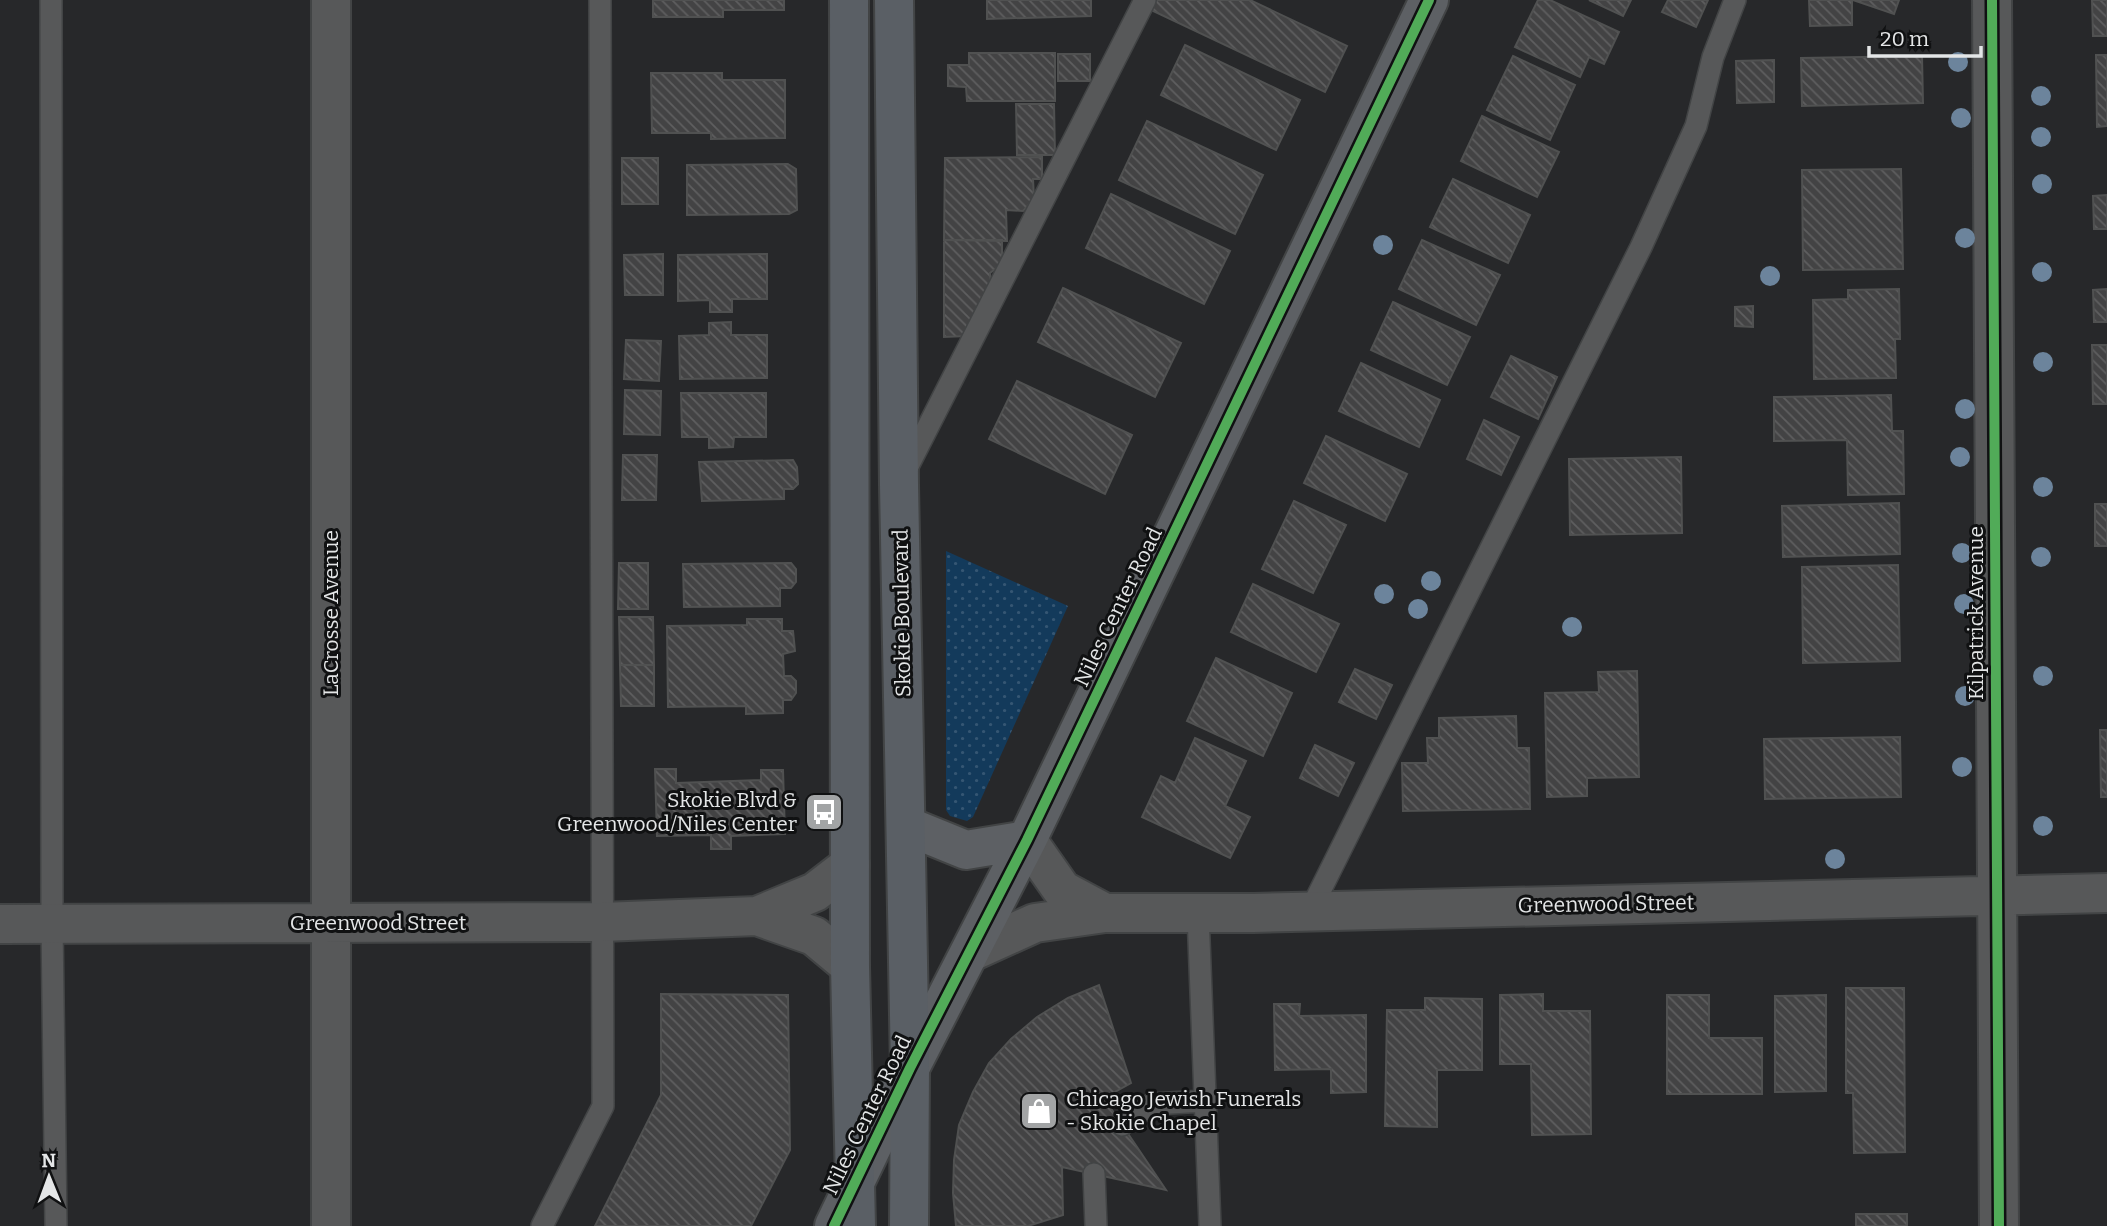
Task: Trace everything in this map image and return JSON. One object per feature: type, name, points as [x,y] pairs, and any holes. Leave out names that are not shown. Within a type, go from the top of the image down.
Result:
[{"type":"main road","points":[[849,0],[850,966],[856,1226]]},
{"type":"main road","name":"Skokie Boulevard","points":[[894,0],[899,485],[910,1068],[909,1226]]},
{"type":"main road","name":"Niles Center Road","points":[[834,1226],[910,1068],[1027,841],[1429,0]]},
{"type":"main road","points":[[907,826],[966,850],[1027,841]]},
{"type":"street","name":"LaCrosse Avenue","points":[[331,0],[331,1226]]},
{"type":"street","name":"Kilpatrick Avenue","points":[[1992,0],[1999,1226]]},
{"type":"street","name":"Greenwood Street","points":[[1027,841],[1062,890],[1105,913]]},
{"type":"street","name":"Greenwood Street","points":[[0,924],[602,922],[757,916],[815,892],[850,865]]},
{"type":"street","name":"Greenwood Street","points":[[971,952],[1035,923],[1105,913],[1198,914],[2107,893]]},
{"type":"street","name":"Greenwood Street","points":[[757,916],[814,936],[850,966]]},
{"type":"lane","points":[[51,0],[52,923],[56,1226]]},
{"type":"lane","points":[[542,1226],[603,1106],[600,0]]},
{"type":"lane","points":[[899,485],[1145,0]]},
{"type":"lane","points":[[1310,911],[1641,247],[1696,126],[1713,57],[1735,0]]},
{"type":"lane","points":[[1198,914],[1210,1226]]},
{"type":"lane","points":[[1122,1125],[1152,1104],[1205,1101]]},
{"type":"lane","points":[[1094,1174],[1096,1226]]},
{"type":"shaded area","points":[[946,551],[1068,606],[973,817],[967,821],[950,816],[946,810]]},
{"type":"building","points":[[653,0],[784,0],[784,10],[723,10],[723,17],[653,17]]},
{"type":"building","points":[[987,0],[1091,0],[1091,16],[987,19]]},
{"type":"building","points":[[1155,0],[1250,0],[1347,46],[1325,92],[1151,10]]},
{"type":"building","points":[[1538,0],[1550,0],[1619,32],[1604,64],[1589,57],[1580,77],[1515,47]]},
{"type":"building","points":[[1589,0],[1631,0],[1623,16]]},
{"type":"building","points":[[1668,0],[1708,0],[1696,27],[1662,12]]},
{"type":"building","points":[[1809,0],[1852,0],[1852,25],[1810,26]]},
{"type":"building","points":[[1853,0],[1899,0],[1894,14]]},
{"type":"building","points":[[2092,0],[2107,0],[2107,36],[2093,36]]},
{"type":"building","points":[[1185,45],[1300,100],[1276,150],[1161,95]]},
{"type":"building","points":[[969,53],[1055,53],[1055,101],[967,101],[966,87],[948,86],[948,65],[969,65]]},
{"type":"building","points":[[1058,54],[1090,54],[1090,81],[1058,81]]},
{"type":"building","points":[[2096,55],[2107,55],[2107,126],[2097,127]]},
{"type":"building","points":[[1513,56],[1575,85],[1550,140],[1487,110]]},
{"type":"building","points":[[1922,56],[1923,103],[1802,106],[1801,58]]},
{"type":"building","points":[[1774,60],[1774,102],[1737,103],[1736,61]]},
{"type":"building","points":[[651,73],[722,73],[722,80],[785,80],[785,138],[711,139],[711,133],[652,133]]},
{"type":"building","points":[[1016,104],[1054,104],[1055,155],[1017,155]]},
{"type":"building","points":[[1482,116],[1559,152],[1537,197],[1461,161]]},
{"type":"building","points":[[1147,121],[1263,175],[1235,234],[1119,180]]},
{"type":"building","points":[[1042,157],[1042,179],[1033,179],[1034,199],[1023,211],[1006,210],[1007,241],[944,240],[945,158]]},
{"type":"building","points":[[622,158],[658,158],[658,204],[622,204]]},
{"type":"building","points":[[788,164],[796,169],[797,210],[789,214],[687,215],[687,165]]},
{"type":"building","points":[[1901,169],[1903,269],[1803,270],[1802,170]]},
{"type":"building","points":[[1453,179],[1530,215],[1508,263],[1430,227]]},
{"type":"building","points":[[1111,194],[1230,251],[1204,304],[1086,248]]},
{"type":"building","points":[[2107,195],[2107,229],[2094,229],[2093,196]]},
{"type":"building","points":[[944,240],[1002,240],[1002,264],[990,273],[991,286],[967,336],[944,337]]},
{"type":"building","points":[[1422,240],[1500,275],[1476,325],[1399,289]]},
{"type":"building","points":[[663,254],[663,295],[625,295],[624,255]]},
{"type":"building","points":[[767,254],[767,299],[732,299],[732,312],[710,312],[710,300],[678,301],[678,255]]},
{"type":"building","points":[[1063,288],[1181,343],[1155,397],[1038,342]]},
{"type":"building","points":[[1899,289],[1900,339],[1895,339],[1896,378],[1814,379],[1813,300],[1848,299],[1848,290]]},
{"type":"building","points":[[2107,289],[2107,322],[2094,322],[2093,290]]},
{"type":"building","points":[[1393,302],[1470,337],[1447,385],[1371,350]]},
{"type":"building","points":[[1753,306],[1753,327],[1735,326],[1735,307]]},
{"type":"building","points":[[731,322],[731,335],[767,335],[767,378],[680,379],[679,336],[709,335],[709,323]]},
{"type":"building","points":[[626,340],[661,341],[659,381],[624,379]]},
{"type":"building","points":[[2092,345],[2107,345],[2107,404],[2093,404]]},
{"type":"building","points":[[1511,356],[1557,377],[1538,419],[1491,397]]},
{"type":"building","points":[[1361,363],[1440,400],[1419,447],[1339,411]]},
{"type":"building","points":[[1017,381],[1132,435],[1105,494],[989,439]]},
{"type":"building","points":[[625,390],[661,391],[660,435],[624,434]]},
{"type":"building","points":[[681,393],[766,393],[766,437],[734,437],[733,447],[709,448],[709,437],[682,437]]},
{"type":"building","points":[[1891,395],[1892,431],[1903,431],[1904,494],[1848,495],[1847,440],[1774,441],[1774,397]]},
{"type":"building","points":[[1484,420],[1519,437],[1501,475],[1467,459]]},
{"type":"building","points":[[1326,436],[1407,474],[1385,521],[1304,483]]},
{"type":"building","points":[[623,455],[657,455],[656,500],[622,500]]},
{"type":"building","points":[[1681,457],[1682,533],[1570,535],[1569,459]]},
{"type":"building","points":[[793,460],[797,467],[798,484],[793,489],[784,489],[784,499],[702,501],[699,462]]},
{"type":"building","points":[[1294,501],[1346,525],[1313,593],[1262,569]]},
{"type":"building","points":[[1899,503],[1900,554],[1783,557],[1782,506]]},
{"type":"building","points":[[2095,504],[2107,504],[2107,546],[2095,546]]},
{"type":"building","points":[[619,563],[648,563],[648,609],[618,609]]},
{"type":"building","points":[[791,563],[796,569],[796,582],[791,588],[780,588],[780,606],[684,607],[683,564]]},
{"type":"building","points":[[1898,565],[1900,661],[1803,663],[1802,567]]},
{"type":"building","points":[[1253,584],[1339,624],[1316,672],[1231,632]]},
{"type":"building","points":[[619,617],[653,617],[654,665],[620,665]]},
{"type":"building","points":[[747,619],[782,619],[782,631],[793,631],[795,651],[783,654],[784,676],[791,676],[796,681],[796,693],[791,700],[783,700],[783,713],[746,714],[746,706],[668,707],[667,626],[747,625]]},
{"type":"building","points":[[1216,658],[1292,693],[1263,756],[1187,721]]},
{"type":"building","points":[[620,665],[654,665],[654,706],[621,706]]},
{"type":"building","points":[[1355,669],[1392,685],[1376,719],[1339,702]]},
{"type":"building","points":[[1637,671],[1639,777],[1587,778],[1587,796],[1547,797],[1545,693],[1599,692],[1598,672]]},
{"type":"building","points":[[1516,716],[1517,748],[1529,748],[1530,809],[1403,811],[1402,763],[1428,763],[1427,738],[1439,738],[1439,718]]},
{"type":"building","points":[[2100,730],[2107,730],[2107,797],[2101,797]]},
{"type":"building","points":[[1900,737],[1901,797],[1765,799],[1764,739]]},
{"type":"building","points":[[1195,738],[1246,761],[1225,806],[1250,817],[1230,858],[1142,817],[1161,776],[1175,783]]},
{"type":"building","points":[[1315,745],[1354,763],[1338,796],[1300,778]]},
{"type":"building","points":[[655,769],[676,769],[676,783],[761,780],[761,770],[783,770],[785,834],[731,836],[731,849],[711,849],[711,835],[657,836]]},
{"type":"building","name":"Chicago Jewish Funerals - Skokie Chapel","points":[[1099,985],[1131,1083],[1104,1098],[1166,1190],[1062,1167],[1063,1215],[1028,1226],[956,1226],[953,1193],[959,1125],[989,1063],[1011,1039],[1037,1017],[1068,998]]},
{"type":"building","points":[[1846,988],[1904,988],[1905,1152],[1854,1153],[1853,1093],[1846,1093]]},
{"type":"building","points":[[661,994],[788,995],[790,1150],[751,1226],[595,1226],[661,1095]]},
{"type":"building","points":[[1543,994],[1543,1011],[1590,1011],[1591,1134],[1532,1135],[1531,1064],[1500,1064],[1500,995]]},
{"type":"building","points":[[1667,995],[1709,995],[1709,1038],[1762,1038],[1762,1094],[1667,1094]]},
{"type":"building","points":[[1826,995],[1826,1091],[1775,1092],[1775,996]]},
{"type":"building","points":[[1425,998],[1482,999],[1482,1070],[1437,1070],[1437,1127],[1385,1126],[1387,1010],[1425,1010]]},
{"type":"building","points":[[1274,1004],[1300,1004],[1299,1016],[1366,1015],[1366,1092],[1331,1093],[1331,1069],[1275,1070]]},
{"type":"building","points":[[1856,1214],[1907,1214],[1907,1226],[1856,1226]]},
{"type":"cycle path","points":[[834,1226],[910,1068],[1027,840],[1429,0]]},
{"type":"cycle path","points":[[1992,0],[1999,1226]]},
{"type":"place","name":"Skokie Blvd & Greenwood/Niles Center","points":[[824,812]]},
{"type":"place","name":"Chicago Jewish Funerals - Skokie Chapel","points":[[1039,1111]]}]
